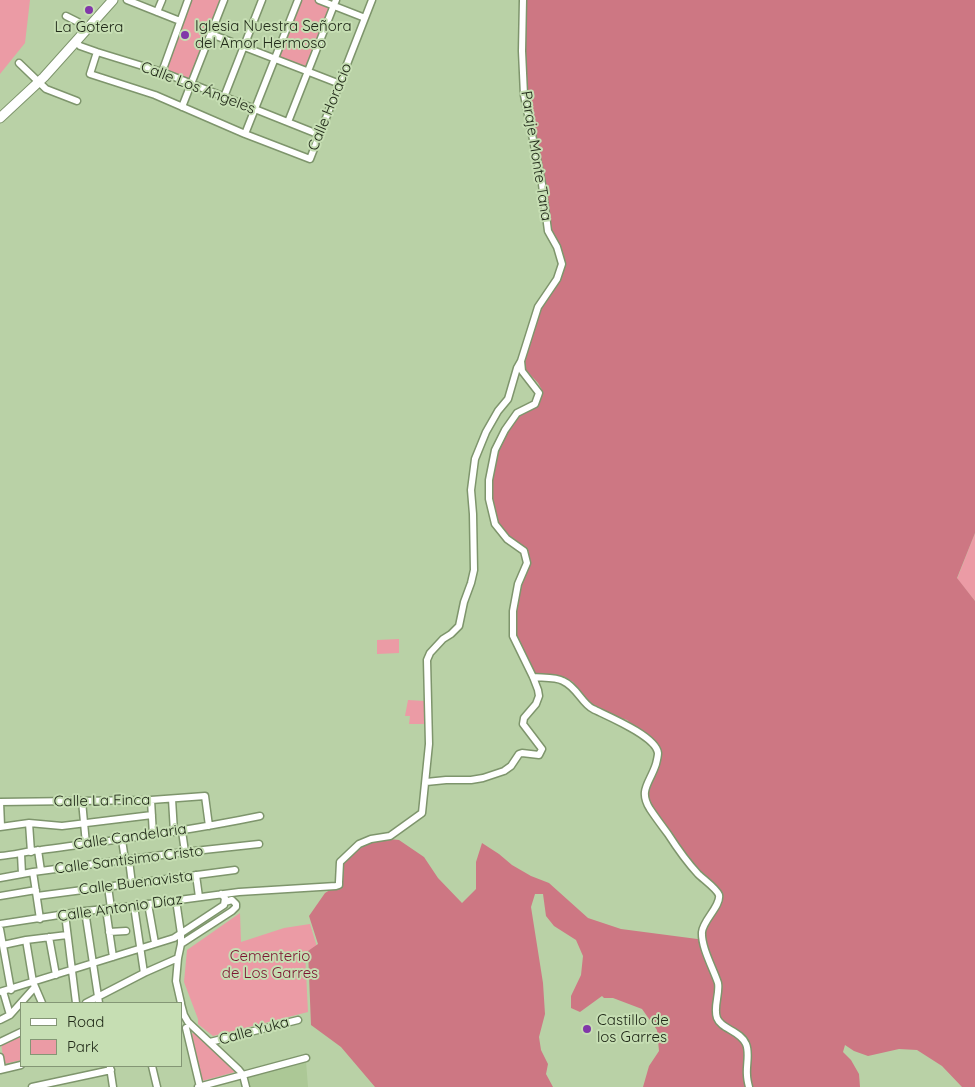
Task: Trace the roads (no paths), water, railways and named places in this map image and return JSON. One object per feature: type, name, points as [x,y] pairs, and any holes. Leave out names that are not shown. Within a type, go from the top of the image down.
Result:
[{"type":"main road","points":[[0,118],[38,82],[113,0]]},
{"type":"street","points":[[127,0],[180,21]]},
{"type":"street","points":[[157,12],[162,0]]},
{"type":"street","points":[[162,72],[188,0]]},
{"type":"street","points":[[182,107],[224,0]]},
{"type":"street","points":[[224,97],[262,0]]},
{"type":"street","points":[[97,52],[90,74],[156,95],[245,134],[298,0]]},
{"type":"street","points":[[319,0],[335,3],[365,18]]},
{"type":"street","name":"Calle Horacio","points":[[245,134],[310,159],[372,0]]},
{"type":"street","name":"Paraje Monte Tana","points":[[336,886],[340,882],[340,862],[359,844],[371,839],[390,836],[422,813],[429,744],[427,660],[430,653],[443,639],[459,626],[464,602],[471,583],[474,570],[471,490],[475,459],[486,432],[508,398],[517,368],[522,361],[538,307],[557,279],[562,264],[557,247],[548,231],[542,184],[524,95],[522,51],[523,0]]},
{"type":"street","points":[[288,122],[335,3]]},
{"type":"street","points":[[66,16],[78,22],[87,30]]},
{"type":"street","points":[[211,34],[340,84]]},
{"type":"street","name":"Calle Los Ángeles","points":[[76,42],[80,46],[97,52],[162,72],[320,135]]},
{"type":"street","points":[[19,62],[38,82],[49,90],[77,101]]},
{"type":"street","points":[[426,782],[483,778],[504,771],[511,766],[519,754],[539,755],[542,749],[523,724],[524,718],[538,700],[538,690],[513,636],[513,612],[518,584],[527,563],[526,557],[524,551],[508,540],[495,524],[489,499],[488,480],[494,450],[505,430],[517,413],[535,404],[539,393],[522,371],[522,361]]},
{"type":"street","points":[[533,677],[560,679],[570,684],[590,708],[628,726],[642,735],[658,750],[656,764],[644,792],[645,799],[686,862],[716,889],[718,894],[718,902],[704,925],[702,935],[719,989],[716,1012],[717,1020],[741,1037],[746,1043],[749,1087]]},
{"type":"street","name":"Calle La Finca","points":[[0,802],[151,800],[204,796],[209,826]]},
{"type":"street","points":[[172,799],[174,832]]},
{"type":"street","points":[[151,800],[153,835]]},
{"type":"street","points":[[82,801],[86,844]]},
{"type":"street","points":[[0,802],[0,826],[29,823],[62,826],[152,814]]},
{"type":"street","name":"Calle Candelaria","points":[[0,856],[182,831],[260,816]]},
{"type":"street","points":[[29,823],[41,871]]},
{"type":"street","points":[[182,831],[185,852]]},
{"type":"street","points":[[122,840],[132,884]]},
{"type":"street","name":"Calle Santísimo Cristo","points":[[0,878],[185,852],[259,844]]},
{"type":"street","points":[[21,854],[22,874]]},
{"type":"street","name":"Calle Buenavista","points":[[0,896],[132,884],[236,870]]},
{"type":"street","points":[[33,872],[40,919]]},
{"type":"street","points":[[196,875],[199,897]]},
{"type":"street","points":[[108,886],[109,932],[113,957]]},
{"type":"street","name":"Calle Antonio Díaz","points":[[0,924],[85,911],[237,892],[336,886]]},
{"type":"street","points":[[181,944],[232,911],[236,907],[237,892]]},
{"type":"street","points":[[221,894],[225,898],[225,902]]},
{"type":"street","points":[[176,900],[181,934],[176,981],[181,1002]]},
{"type":"street","points":[[10,1016],[1,992],[34,985],[56,975],[174,938],[224,905],[225,902],[232,900],[235,902]]},
{"type":"street","points":[[148,904],[156,943]]},
{"type":"street","points":[[134,906],[144,973]]},
{"type":"street","points":[[85,911],[99,1000],[144,973],[178,958]]},
{"type":"street","points":[[65,914],[76,1002]]},
{"type":"street","points":[[0,929],[3,945],[2,952],[11,990]]},
{"type":"street","points":[[109,932],[126,931]]},
{"type":"street","points":[[3,945],[67,935]]},
{"type":"street","points":[[48,937],[56,975]]},
{"type":"street","points":[[26,940],[34,985],[42,1002]]},
{"type":"street","points":[[21,1002],[34,985]]},
{"type":"street","points":[[0,1020],[10,1016],[20,1003]]},
{"type":"street","points":[[182,1007],[199,1087],[306,1058]]},
{"type":"street","name":"Calle Yuka","points":[[210,1042],[298,1020]]},
{"type":"street","points":[[186,1027],[210,1042],[239,1070],[246,1087]]},
{"type":"street","points":[[0,1042],[20,1032]]},
{"type":"street","points":[[0,1057],[1,1070],[20,1065]]},
{"type":"street","points":[[152,1067],[157,1087]]},
{"type":"street","points":[[32,1087],[110,1068],[113,1087]]},
{"type":"place","name":"La Gotera","points":[[89,10]]},
{"type":"place","name":"Iglesia Nuestra Señora del Amor Hermoso","points":[[185,35]]},
{"type":"place","name":"Castillo de los Garres","points":[[587,1029]]},
{"type":"park label","name":"Cementerio de Los Garres","points":[[270,964]]}]
